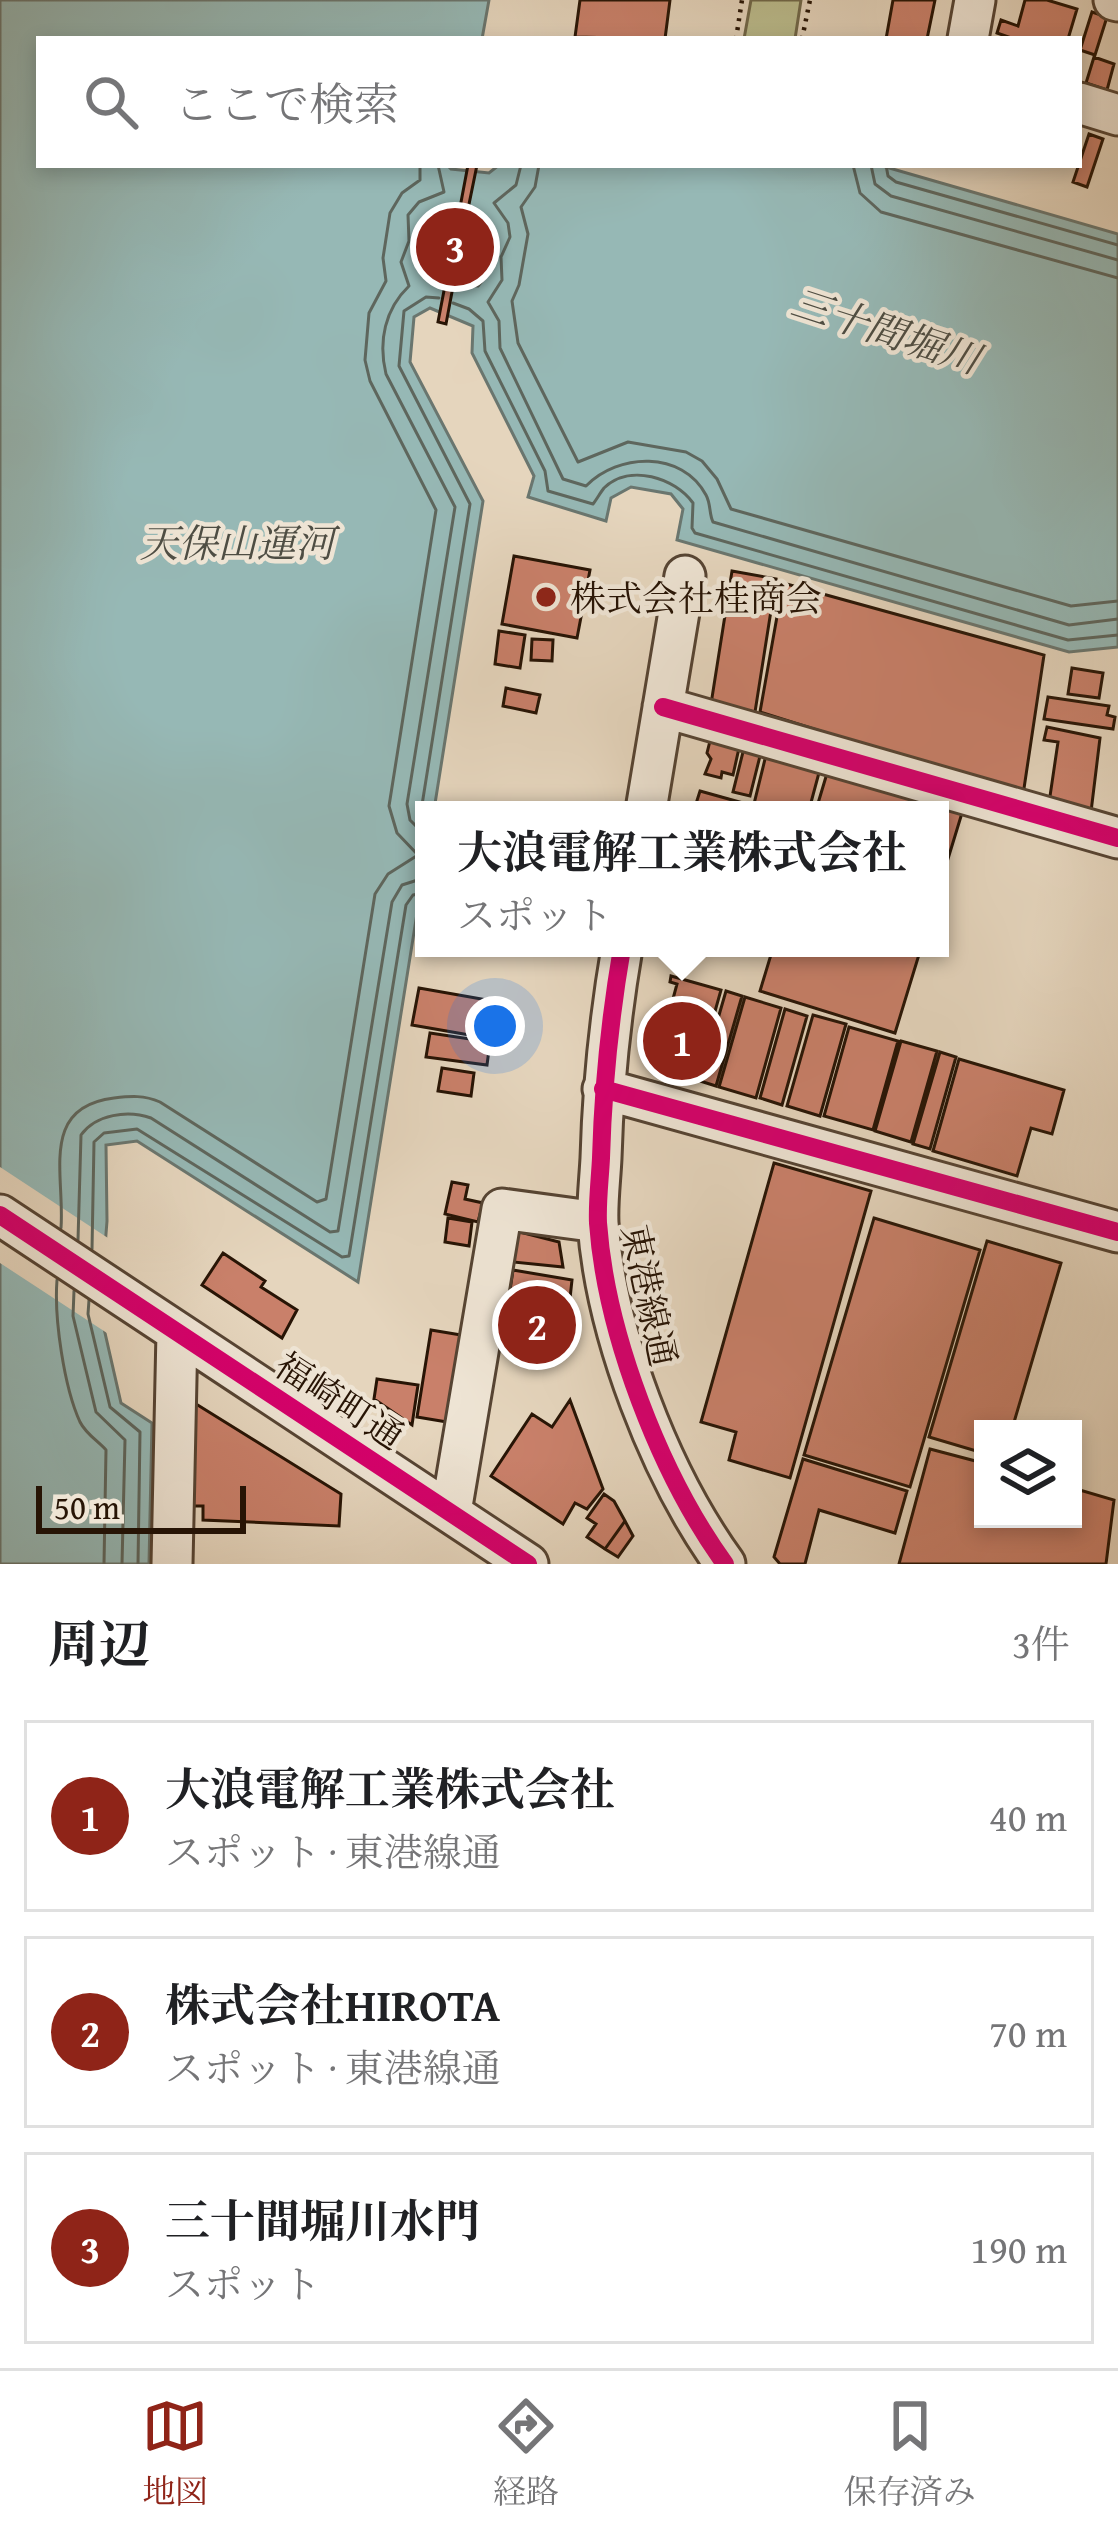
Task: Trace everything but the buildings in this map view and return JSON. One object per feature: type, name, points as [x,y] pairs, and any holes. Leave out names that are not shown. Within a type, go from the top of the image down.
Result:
[{"type":"street","points":[[969,36],[975,0]]},
{"type":"street","points":[[1082,104],[1118,115]]},
{"type":"street","points":[[647,801],[686,576]]},
{"type":"street","points":[[663,706],[1118,838]]},
{"type":"street","name":"東港線通","points":[[621,957],[603,1089],[598,1222],[614,1318],[633,1377],[687,1500],[725,1564]]},
{"type":"street","points":[[603,1089],[1118,1232]]},
{"type":"street","points":[[451,1512],[502,1209],[598,1222]]},
{"type":"street","name":"福崎町通","points":[[0,1215],[528,1564]]},
{"type":"street","points":[[172,1564],[177,1332]]},
{"type":"street","points":[[682,1564],[688,1549],[687,1500]]},
{"type":"path","points":[[736,36],[742,0]]},
{"type":"path","points":[[803,36],[810,0]]},
{"type":"green space","points":[[751,0],[801,0],[795,36],[745,36]]},
{"type":"water","name":"天保山運河","points":[[0,0],[489,0],[483,36],[36,36],[36,168],[450,168],[489,173],[495,168],[889,168],[1118,234],[1118,647],[1069,652],[677,540],[683,509],[671,494],[631,487],[611,498],[606,521],[528,497],[534,476],[472,353],[473,326],[430,308],[414,317],[410,362],[483,501],[435,801],[415,801],[415,926],[358,1282],[137,1141],[106,1145],[107,1221],[100,1311],[121,1403],[152,1423],[149,1564],[0,1564]]},
{"type":"pier","points":[[0,1167],[111,1240],[106,1311],[110,1335],[0,1263]]},
{"type":"cycle path","points":[[663,707],[1118,838]]},
{"type":"cycle path","points":[[621,957],[603,1105],[598,1215],[603,1266],[625,1356],[658,1446],[725,1564]]},
{"type":"cycle path","points":[[603,1089],[1118,1232]]},
{"type":"cycle path","points":[[0,1215],[528,1564]]},
{"type":"place","name":"三十間堀川水門","points":[[455,247]]},
{"type":"place","name":"株式会社桂商会","points":[[546,597]]},
{"type":"place","name":"大浪電解工業株式会社","points":[[682,1041]]},
{"type":"place","name":"株式会社HIROTA","points":[[537,1325]]},
{"type":"water label","name":"三十間堀川","points":[[886,330]]}]
